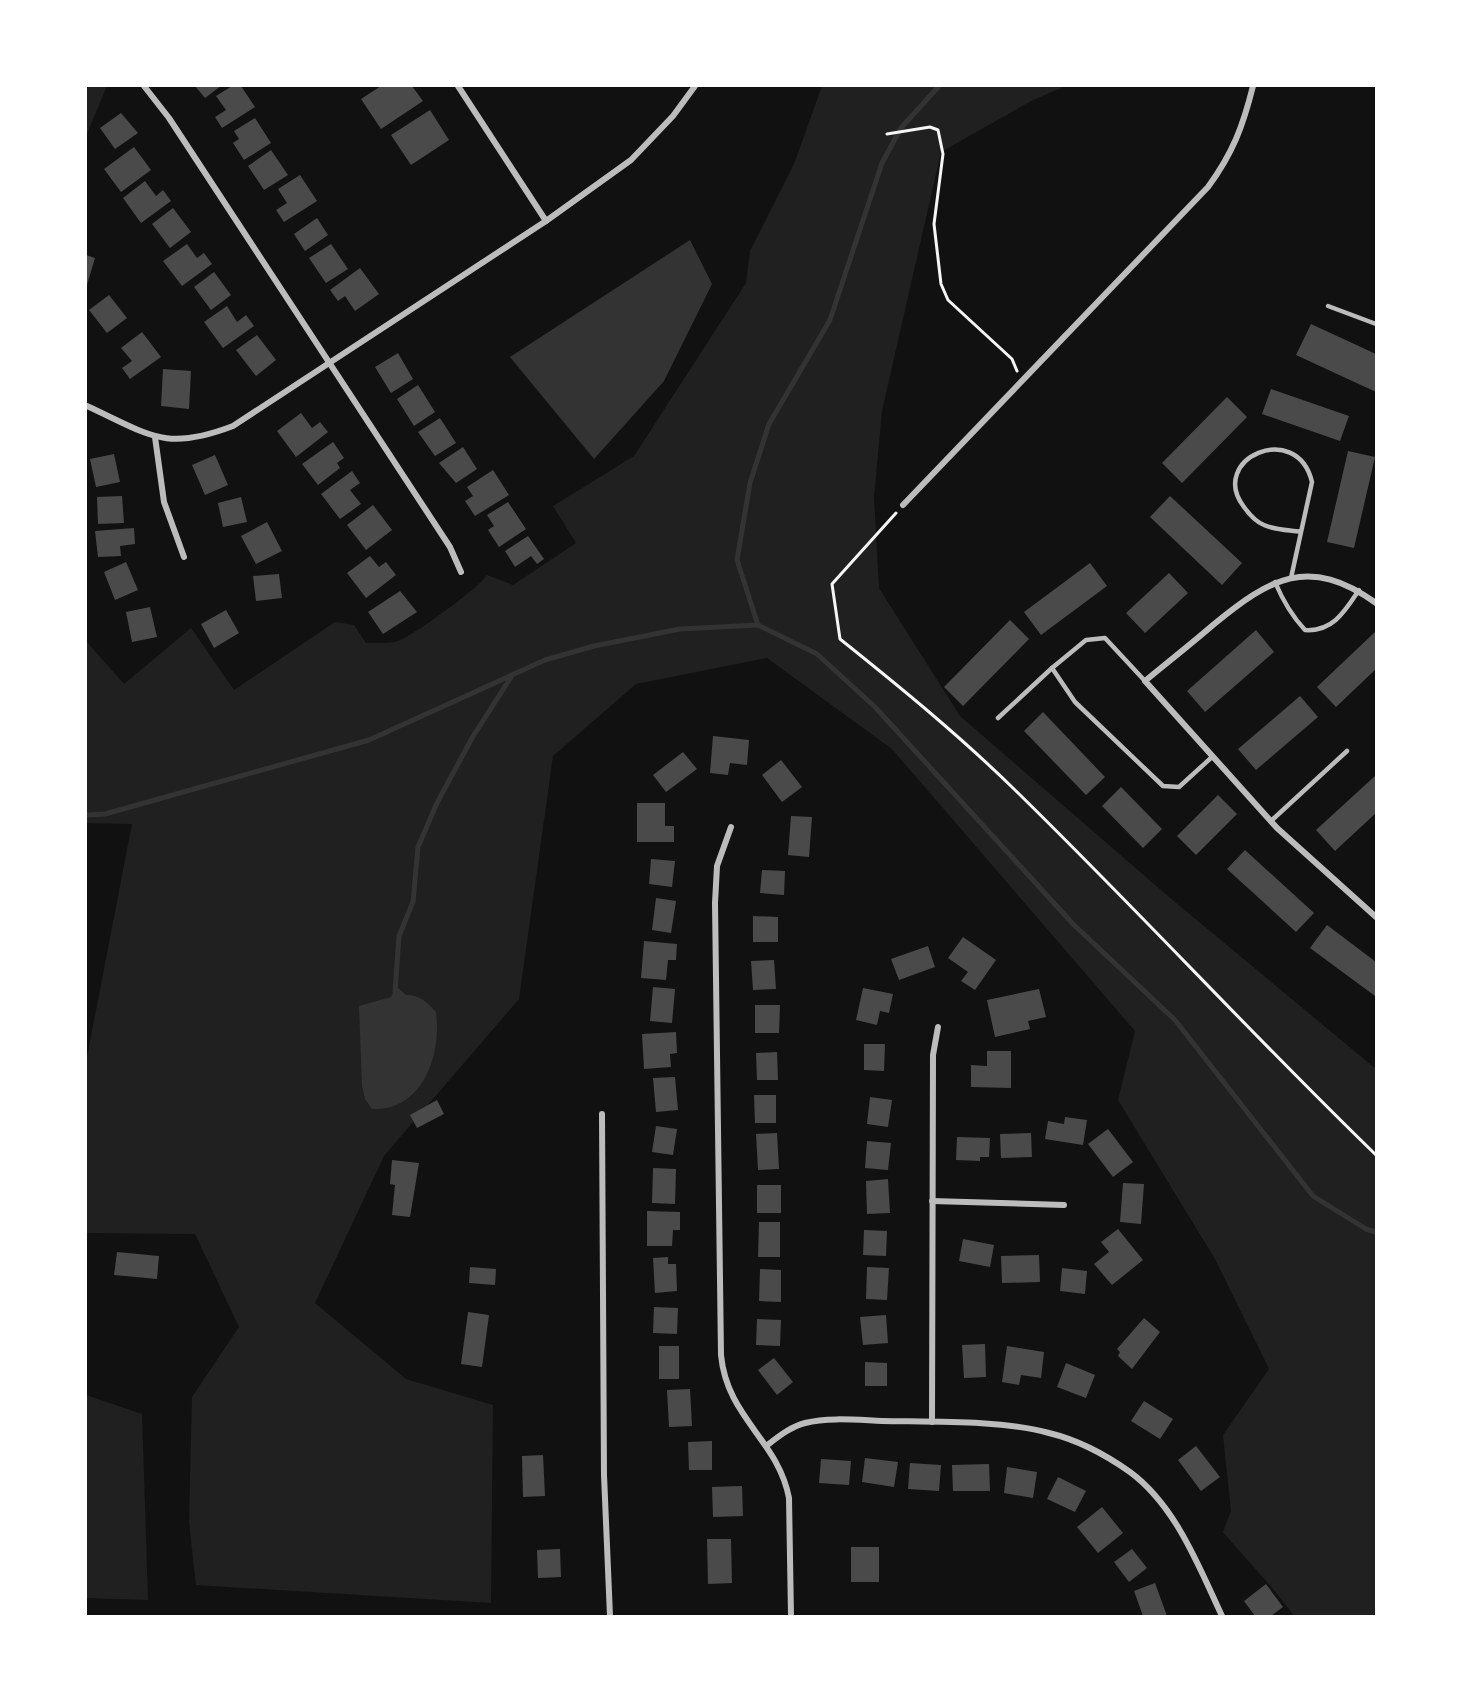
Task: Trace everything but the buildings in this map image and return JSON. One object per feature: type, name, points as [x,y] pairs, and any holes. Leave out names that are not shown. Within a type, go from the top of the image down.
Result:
[{"type":"street","points":[[144,86],[169,118],[332,362],[450,547],[461,572]]},
{"type":"street","points":[[458,86],[546,221]]},
{"type":"street","points":[[87,406],[155,437],[176,440],[202,438],[233,426],[332,362],[412,306],[546,221],[631,160],[673,116],[695,86]]},
{"type":"street","points":[[903,505],[1208,187],[1228,160],[1242,129],[1253,86]]},
{"type":"street","points":[[155,437],[164,502],[184,557]]},
{"type":"street","points":[[1377,603],[1359,590],[1337,580],[1290,578],[1275,582],[1238,603],[1145,681],[1271,822],[1377,917]]},
{"type":"street","points":[[731,827],[717,866],[715,903],[721,1355],[723,1377],[734,1402],[780,1465],[789,1498],[791,1617]]},
{"type":"street","points":[[932,1422],[933,1055],[938,1027]]},
{"type":"street","points":[[602,1114],[604,1474],[610,1617]]},
{"type":"street","points":[[932,1201],[1064,1205]]},
{"type":"street","points":[[766,1446],[793,1427],[831,1420],[932,1422],[1047,1432],[1079,1442],[1131,1473],[1149,1489],[1170,1516],[1222,1617]]},
{"type":"lane","points":[[1328,306],[1377,324]]},
{"type":"lane","points":[[1290,578],[1301,532],[1312,482],[1309,469],[1303,460],[1292,453],[1278,449],[1263,450],[1248,460],[1236,473],[1233,487],[1239,502],[1249,515],[1264,525],[1301,532]]},
{"type":"lane","points":[[1275,582],[1285,605],[1305,630],[1318,631],[1334,623],[1359,590]]},
{"type":"lane","points":[[998,718],[1086,640],[1105,638],[1145,681]]},
{"type":"lane","points":[[1052,668],[1075,702],[1163,786],[1179,787],[1212,757]]},
{"type":"lane","points":[[1271,822],[1347,751]]},
{"type":"path","points":[[887,134],[934,127],[938,130],[943,142],[934,224],[944,293],[961,313],[1012,359],[1017,371]]},
{"type":"path","points":[[903,505],[832,584],[840,639],[909,695],[1014,789],[1293,1074],[1377,1155]]},
{"type":"shaded area","points":[[86,86],[107,86],[86,136]]},
{"type":"shaded area","points":[[822,86],[1066,86],[1033,100],[941,152],[882,411],[874,497],[879,588],[960,716],[1169,897],[1376,1069],[1376,1616],[1294,1616],[1223,1532],[1231,1511],[1223,1435],[1269,1369],[1215,1259],[1118,1100],[1135,1031],[892,749],[767,658],[636,684],[553,756],[519,999],[384,1156],[315,1303],[406,1379],[493,1405],[491,1603],[196,1585],[189,1522],[192,1397],[239,1327],[195,1234],[86,1233],[86,1062],[132,824],[86,823],[86,641],[124,684],[191,628],[234,690],[335,622],[354,625],[366,643],[398,641],[445,611],[487,575],[513,585],[576,543],[553,506],[634,456],[746,283],[750,251],[794,164]]},
{"type":"shaded area","points":[[690,240],[712,284],[664,381],[594,459],[510,357]]},
{"type":"shaded area","points":[[396,986],[406,995],[423,1000],[436,1012],[436,1045],[432,1062],[416,1090],[404,1101],[390,1107],[372,1109],[365,1099],[362,1086],[359,1006],[391,997]]},
{"type":"shaded area","points":[[86,1395],[142,1414],[148,1600],[86,1598]]},
{"type":"waterway","points":[[758,625],[737,560],[750,483],[769,424],[830,320],[882,163],[901,128],[939,86]]},
{"type":"waterway","points":[[86,815],[105,814],[369,740],[545,660],[594,646],[680,629],[758,625],[817,654],[875,707],[1073,924],[1175,1020],[1313,1196],[1366,1229],[1376,1232]]},
{"type":"waterway","points":[[395,992],[399,936],[413,902],[418,847],[437,803],[472,738],[511,677]]}]
